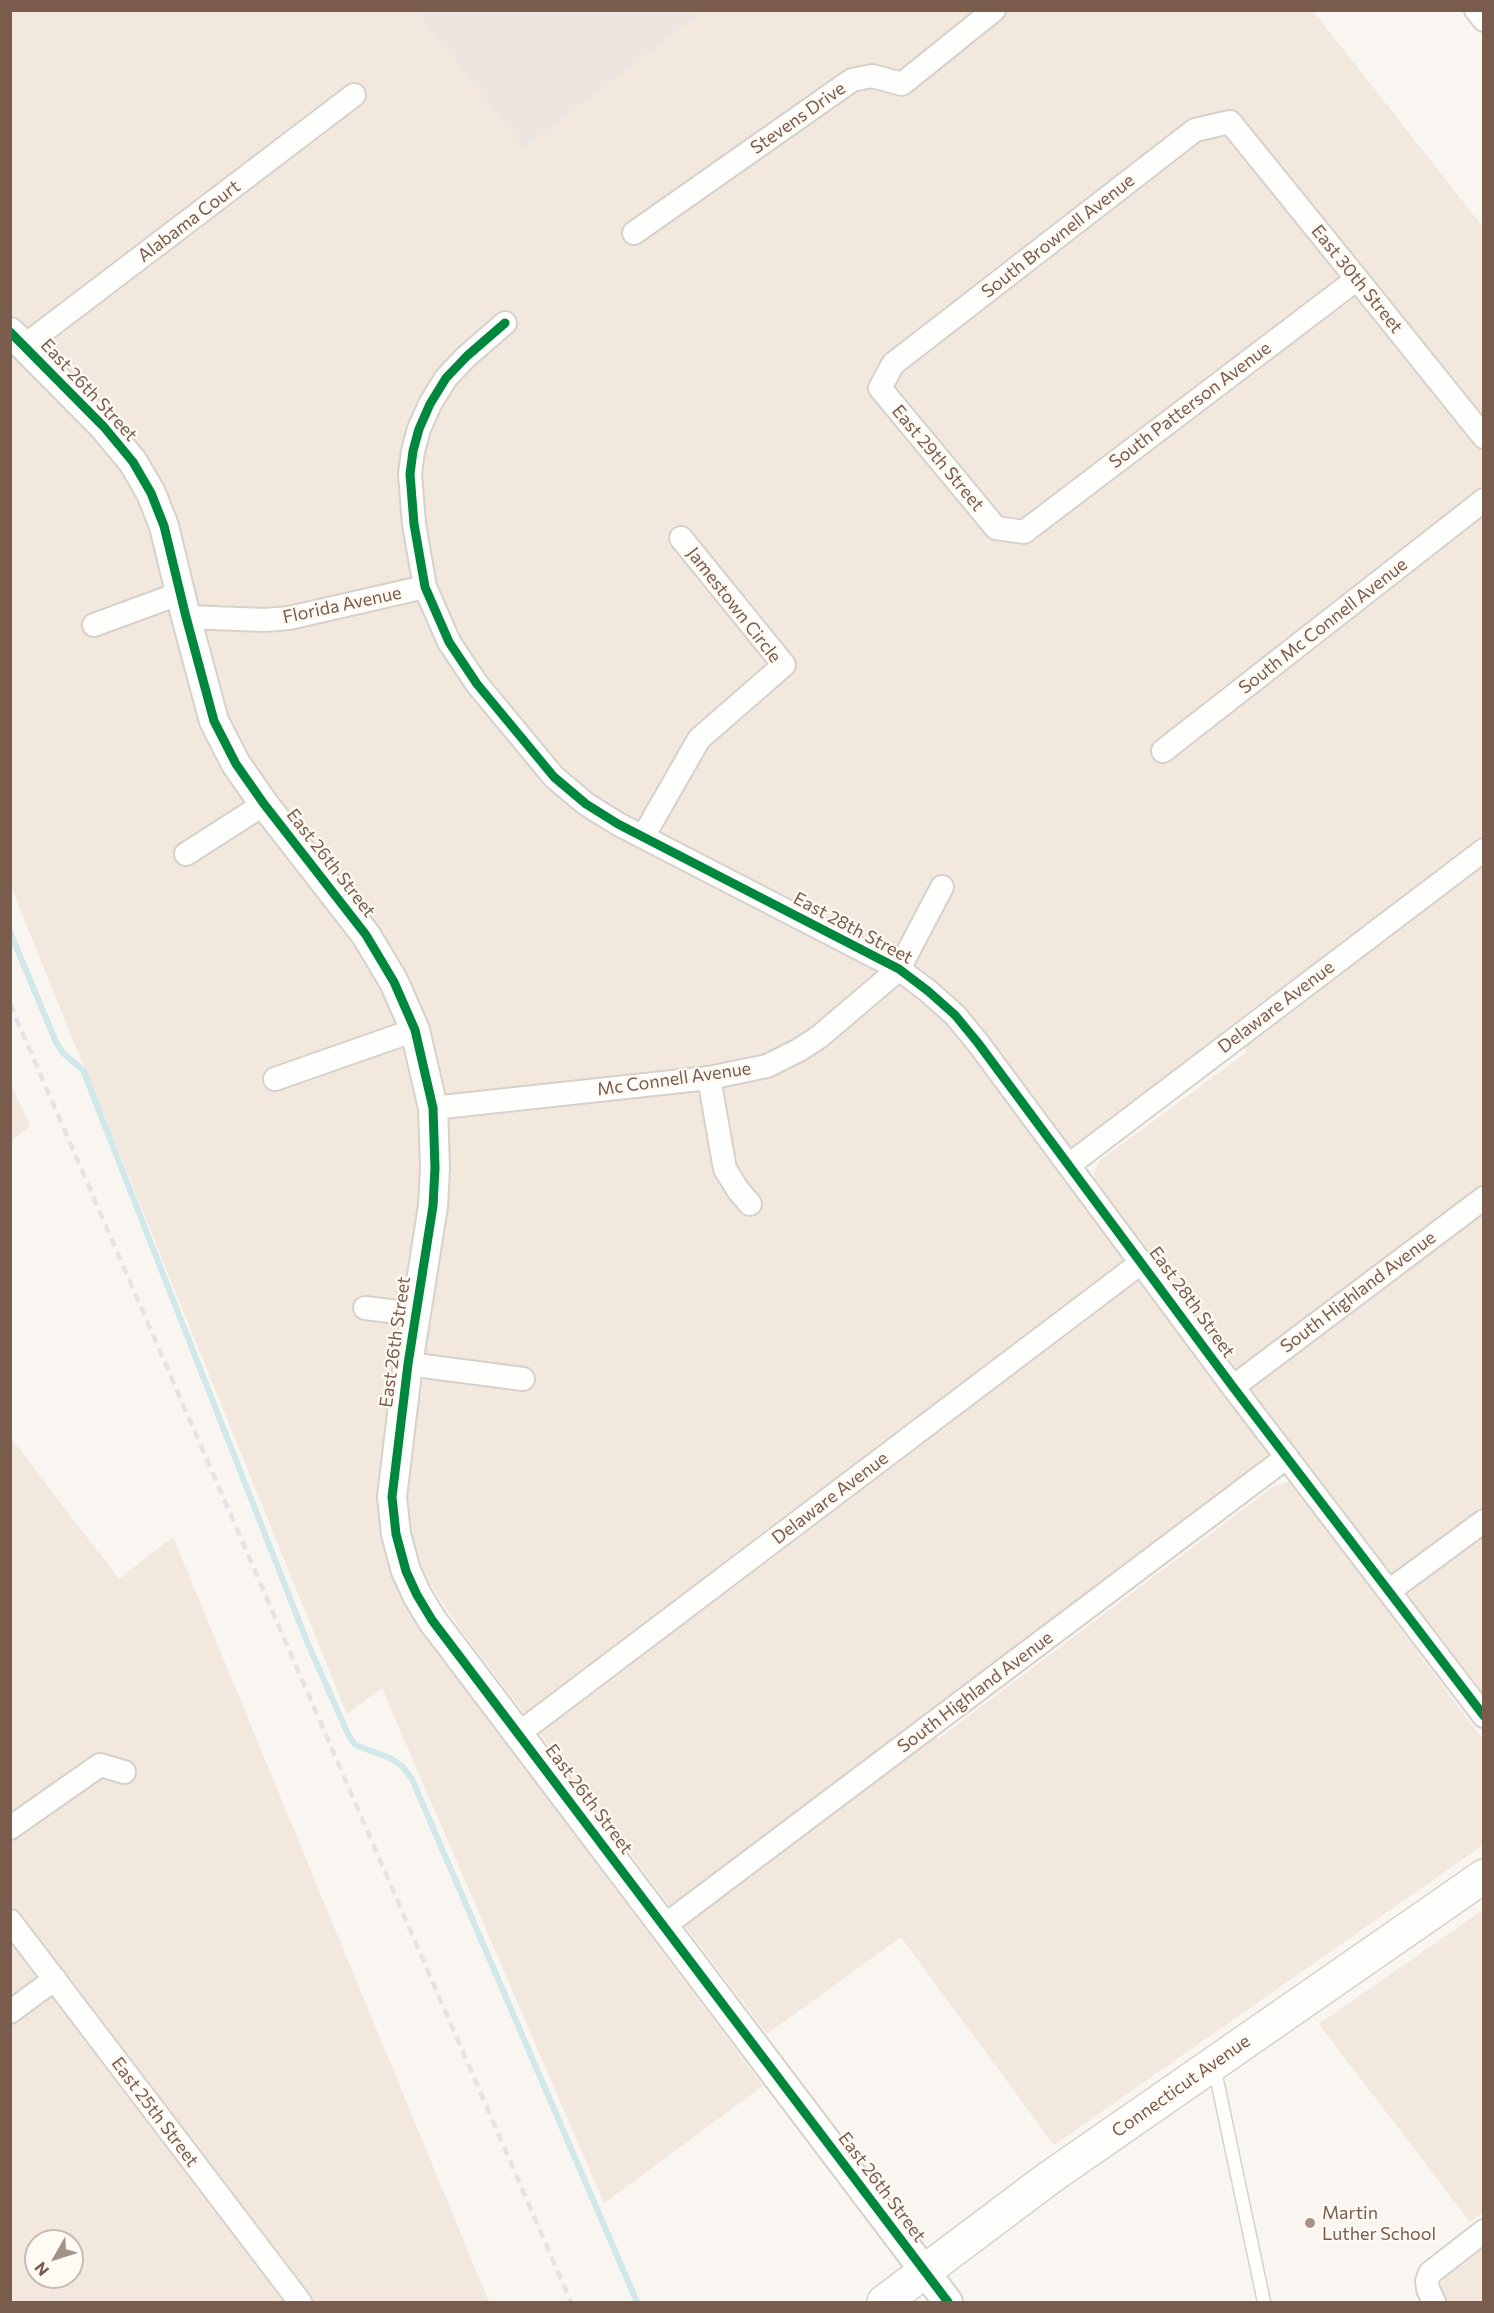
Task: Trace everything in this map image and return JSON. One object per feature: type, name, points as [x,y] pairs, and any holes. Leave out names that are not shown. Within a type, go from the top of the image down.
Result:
[{"type":"main road","name":"Connecticut Avenue","points":[[884,2302],[1049,2178],[1484,1876]]},
{"type":"street","name":"Stevens Drive","points":[[634,233],[852,81],[872,76],[902,84],[994,10]]},
{"type":"street","points":[[1476,10],[1484,20]]},
{"type":"street","name":"Alabama Court","points":[[17,339],[354,95]]},
{"type":"street","name":"East 30th Street","points":[[1230,122],[1484,437]]},
{"type":"street","name":"South Brownell Avenue","points":[[893,364],[1195,130],[1230,122]]},
{"type":"street","name":"South Patterson Avenue","points":[[1024,532],[1357,279]]},
{"type":"street","name":"East 28th Street","points":[[505,323],[446,378],[430,404],[416,440],[410,474],[411,499],[425,587],[449,642],[477,684],[532,753],[554,777],[586,804],[643,837],[899,969],[928,991],[961,1022],[1233,1387],[1484,1716]]},
{"type":"street","name":"East 26th Street","points":[[17,339],[105,427],[133,462],[151,493],[164,526],[214,721],[236,764],[264,804],[366,935],[394,982],[415,1030],[433,1108],[435,1168],[433,1206],[415,1314],[392,1497],[396,1534],[406,1571],[417,1595],[432,1620],[948,2302]]},
{"type":"street","name":"East 29th Street","points":[[893,364],[880,388],[996,528],[1024,532]]},
{"type":"street","name":"South Mc Connell Avenue","points":[[1163,751],[1484,500]]},
{"type":"street","name":"Jamestown Circle","points":[[643,837],[699,739],[784,664],[681,538]]},
{"type":"street","name":"Florida Avenue","points":[[183,605],[265,620],[290,618],[425,587]]},
{"type":"street","points":[[94,625],[183,605]]},
{"type":"street","points":[[186,854],[264,804]]},
{"type":"street","name":"Delaware Avenue","points":[[1069,1165],[1484,850]]},
{"type":"street","name":"Mc Connell Avenue","points":[[433,1108],[709,1078],[768,1065],[819,1037],[899,969],[942,887]]},
{"type":"street","points":[[274,1079],[415,1030]]},
{"type":"street","points":[[709,1078],[725,1169],[750,1204]]},
{"type":"street","name":"South Highland Avenue","points":[[1233,1387],[1484,1198]]},
{"type":"street","name":"Delaware Avenue","points":[[518,1734],[1142,1262]]},
{"type":"street","points":[[365,1308],[415,1314]]},
{"type":"street","points":[[408,1364],[523,1379]]},
{"type":"street","name":"South Highland Avenue","points":[[664,1926],[1287,1457]]},
{"type":"street","points":[[1389,1591],[1484,1521]]},
{"type":"street","points":[[10,1828],[100,1764],[124,1772]]},
{"type":"street","name":"East 25th Street","points":[[10,1921],[300,2302]]},
{"type":"street","points":[[10,2012],[55,1979]]},
{"type":"street","points":[[1434,2302],[1427,2281],[1434,2268],[1484,2231]]},
{"type":"lane","points":[[1214,2064],[1264,2302]]},
{"type":"shaded area","points":[[11,11],[415,11],[524,149],[704,11],[1313,11],[1483,227],[1483,1699],[1097,1184],[1094,1174],[1099,1161],[1247,1052],[1232,1030],[1054,1164],[1264,1445],[1268,1454],[1266,1461],[923,1717],[938,1739],[1274,1486],[1288,1482],[1294,1485],[1483,1740],[1483,1845],[1054,2145],[901,1937],[767,2034],[461,1630],[433,1589],[419,1563],[408,1532],[405,1506],[450,1158],[448,1130],[428,1032],[231,736],[204,661],[195,590],[173,509],[135,442],[106,406],[11,320]]},
{"type":"shaded area","points":[[415,11],[704,11],[524,149]]},
{"type":"shaded area","points":[[10,355],[77,413],[134,487],[160,550],[192,695],[204,728],[350,935],[390,1011],[411,1069],[418,1102],[421,1193],[384,1447],[409,1607],[435,1649],[763,2086],[604,2203],[382,1688],[347,1714],[11,887]]},
{"type":"shaded area","points":[[10,1082],[30,1126],[11,1141],[10,1141]]},
{"type":"shaded area","points":[[10,1437],[119,1579],[173,1537],[489,2302],[11,2302]]},
{"type":"shaded area","points":[[1483,1910],[1484,2212],[1470,2222],[1319,2024]]},
{"type":"shaded area","points":[[1483,2243],[1483,2302],[1447,2302],[1440,2291],[1444,2275]]},
{"type":"waterway","points":[[10,932],[56,1042],[63,1053],[83,1070],[308,1644],[348,1734],[355,1745],[390,1758],[402,1766],[412,1779],[637,2302]]},
{"type":"railway","points":[[10,1004],[571,2302]]},
{"type":"cycle path","points":[[505,323],[446,378],[430,404],[419,429],[410,474],[414,524],[425,587],[449,642],[477,684],[554,777],[586,804],[618,824],[899,969],[955,1015],[1233,1387],[1484,1716]]},
{"type":"cycle path","points":[[10,332],[104,427],[133,462],[151,493],[164,526],[214,721],[236,764],[264,804],[366,935],[394,982],[415,1030],[433,1108],[435,1168],[433,1206],[408,1364],[392,1497],[396,1534],[406,1571],[417,1595],[432,1620],[948,2302]]},
{"type":"place","name":"Martin Luther School","points":[[1310,2223]]}]
